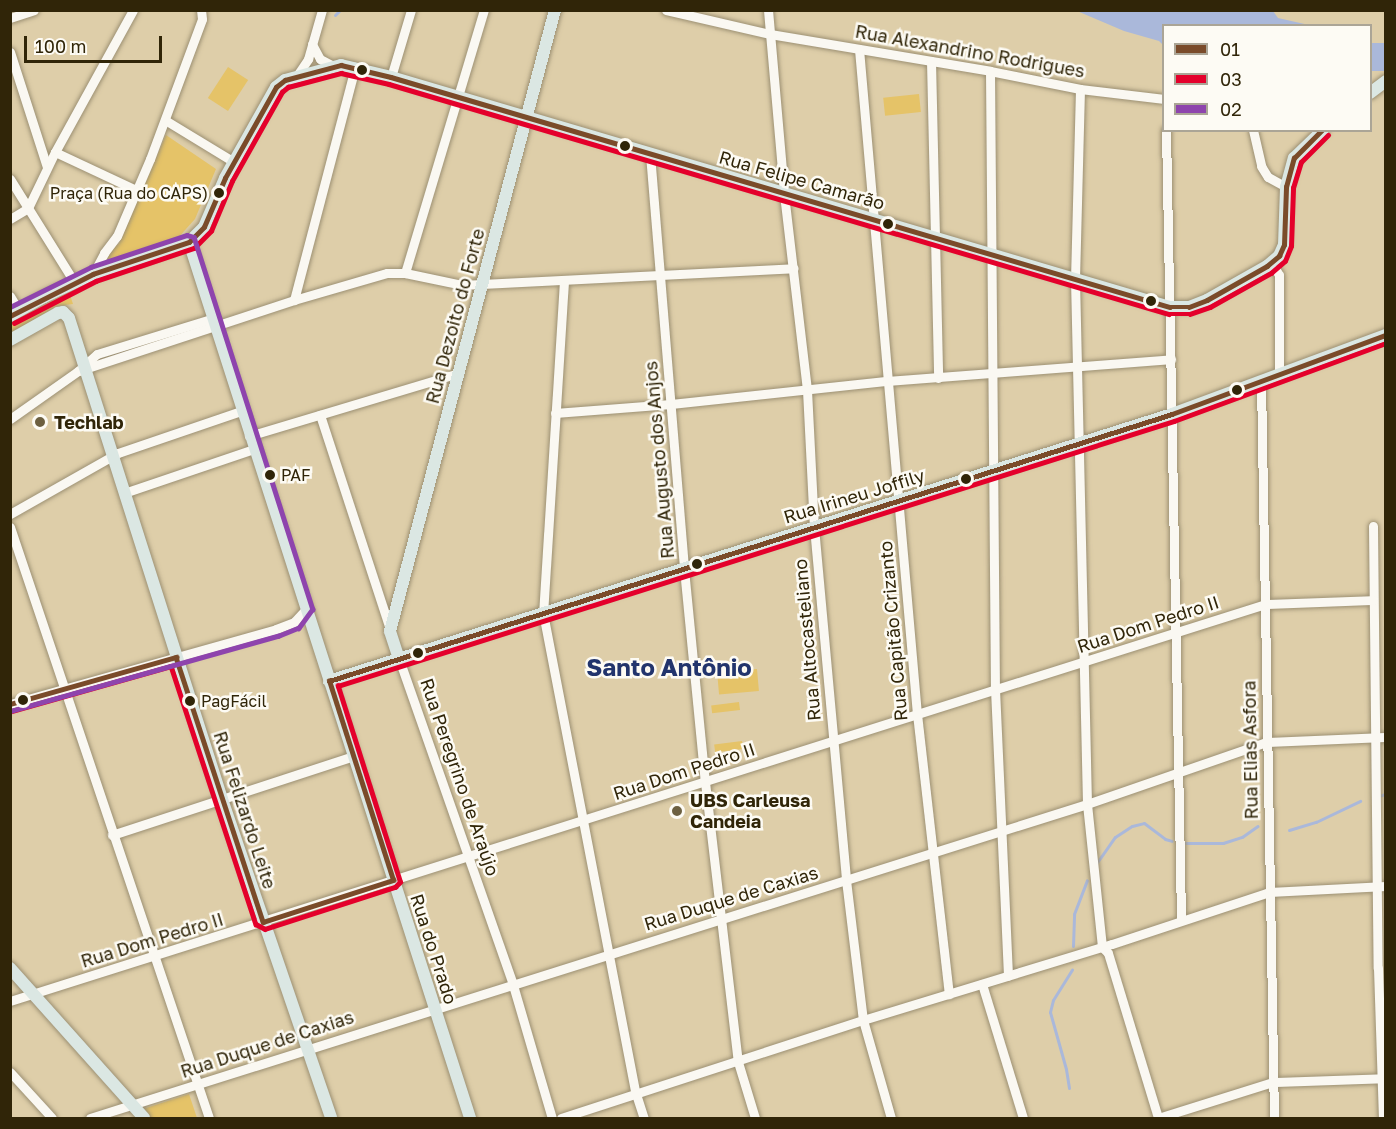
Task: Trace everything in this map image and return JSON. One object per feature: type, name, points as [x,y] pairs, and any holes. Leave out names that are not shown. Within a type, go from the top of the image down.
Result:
[{"type":"main road","name":"Rua Dezoito do Forte","points":[[390,631],[555,10]]},
{"type":"main road","name":"Rua Felipe Camarão","points":[[189,242],[204,227],[234,162],[276,87],[296,77],[333,66],[355,67],[391,77],[1170,307],[1189,307],[1207,300],[1267,266]]},
{"type":"main road","points":[[1372,92],[1386,81]]},
{"type":"main road","points":[[1267,266],[1279,256],[1284,245],[1286,187],[1294,158],[1321,132]]},
{"type":"main road","points":[[15,313],[93,274],[189,242]]},
{"type":"main road","name":"Rua do Prado","points":[[189,242],[213,324],[470,1119]]},
{"type":"main road","name":"Rua Felizardo Leite","points":[[10,340],[58,313],[63,312],[69,318],[83,369],[114,456],[262,922],[331,1119]]},
{"type":"main road","name":"Rua Irineu Joffily","points":[[329,681],[1172,414],[1386,335]]},
{"type":"main road","name":"Rua Peregrino de Araújo","points":[[390,631],[399,659]]},
{"type":"main road","points":[[10,968],[144,1119]]},
{"type":"street","points":[[10,18],[34,10]]},
{"type":"street","points":[[10,219],[28,208],[54,152],[133,10]]},
{"type":"street","points":[[296,77],[308,59],[322,10]]},
{"type":"street","points":[[391,77],[411,10]]},
{"type":"street","points":[[405,273],[483,10]]},
{"type":"street","name":"Rua Alexandrino Rodrigues","points":[[666,10],[770,34],[990,71],[1080,89],[1162,99]]},
{"type":"street","name":"Rua Altocasteliano","points":[[768,10],[784,194],[807,390],[814,527],[846,880],[863,1020],[891,1119]]},
{"type":"street","points":[[93,274],[104,253],[117,236],[165,120],[202,15]]},
{"type":"street","points":[[312,44],[320,59],[333,66]]},
{"type":"street","name":"Rua Capitão Crizanto","points":[[859,49],[917,714],[949,994]]},
{"type":"street","points":[[10,52],[47,167]]},
{"type":"street","points":[[308,59],[312,68],[320,70]]},
{"type":"street","points":[[931,61],[938,378]]},
{"type":"street","points":[[294,300],[355,67]]},
{"type":"street","points":[[990,71],[995,689],[1008,976]]},
{"type":"street","points":[[1080,89],[1075,279],[1084,662],[1088,804],[1102,947],[1108,953],[1158,1118],[1273,1082],[1384,1078]]},
{"type":"street","points":[[165,120],[234,162]]},
{"type":"street","points":[[1166,132],[1181,920]]},
{"type":"street","points":[[1253,132],[1261,166],[1268,177],[1286,187]]},
{"type":"street","points":[[54,152],[136,190]]},
{"type":"street","name":"Rua Augusto dos Anjos","points":[[650,154],[684,569],[705,782],[738,1062],[755,1119]]},
{"type":"street","points":[[10,179],[74,282]]},
{"type":"street","points":[[1267,266],[1276,270],[1279,275],[1279,374]]},
{"type":"street","points":[[10,419],[83,369],[213,324],[387,273],[405,273],[453,284],[482,285],[794,268]]},
{"type":"street","points":[[564,281],[543,613],[636,1094],[644,1119]]},
{"type":"street","points":[[10,296],[15,313]]},
{"type":"street","points":[[555,413],[671,404],[888,381],[993,375],[1171,359]]},
{"type":"street","points":[[249,436],[459,374]]},
{"type":"street","name":"Rua Elias Asfora","points":[[1261,381],[1274,1119]]},
{"type":"street","points":[[10,514],[114,456],[241,411]]},
{"type":"street","name":"Rua Peregrino de Araújo","points":[[320,415],[390,631]]},
{"type":"street","points":[[124,493],[254,449]]},
{"type":"street","points":[[1372,526],[1375,738],[1381,886],[1383,1119]]},
{"type":"street","points":[[10,527],[132,896],[156,956],[209,1119]]},
{"type":"street","name":"Rua Dom Pedro II","points":[[10,1001],[1265,604],[1373,600]]},
{"type":"street","points":[[10,704],[287,626],[300,618],[306,609]]},
{"type":"street","name":"Rua Peregrino de Araújo","points":[[399,659],[513,985],[552,1119]]},
{"type":"street","name":"Rua Duque de Caxias","points":[[90,1119],[434,1008],[1088,804],[1266,742],[1386,737]]},
{"type":"street","points":[[112,835],[354,756]]},
{"type":"street","points":[[561,1119],[863,1020],[1102,947],[1269,892],[1381,886]]},
{"type":"street","points":[[982,984],[1023,1119]]},
{"type":"street","points":[[10,1072],[52,1119]]},
{"type":"shaded area","points":[[228,67],[248,80],[228,111],[208,98]]},
{"type":"shaded area","points":[[919,94],[921,112],[885,116],[883,98]]},
{"type":"shaded area","points":[[166,135],[216,169],[195,219],[177,239],[100,263],[106,251],[119,244]]},
{"type":"shaded area","points":[[69,292],[73,304],[57,306],[11,334],[11,323]]},
{"type":"shaded area","points":[[757,669],[759,691],[719,694],[717,672]]},
{"type":"shaded area","points":[[739,702],[740,710],[712,713],[711,705]]},
{"type":"shaded area","points":[[742,741],[743,749],[715,752],[714,744]]},
{"type":"shaded area","points":[[189,1094],[197,1118],[151,1118],[143,1109]]},
{"type":"water","points":[[1077,11],[1273,11],[1278,18],[1305,24],[1162,24],[1162,44],[1159,41],[1124,31]]},
{"type":"water","points":[[1372,43],[1385,43],[1385,71],[1372,71]]},
{"type":"waterway","points":[[335,15],[340,10]]},
{"type":"waterway","points":[[1378,796],[1386,794]]},
{"type":"waterway","points":[[1289,830],[1316,822],[1360,801]]},
{"type":"waterway","points":[[1096,864],[1115,837],[1132,826],[1144,823],[1165,839],[1172,841]]},
{"type":"waterway","points":[[1183,843],[1223,843],[1242,837],[1258,826]]},
{"type":"waterway","points":[[1073,946],[1074,914],[1087,880]]},
{"type":"waterway","points":[[1069,1088],[1050,1012],[1053,1000],[1072,969]]},
{"type":"transit line","name":"01","points":[[10,316],[93,274],[189,242],[204,227],[225,178],[276,87],[285,80],[341,65],[391,77],[1170,307],[1189,307],[1207,300],[1267,266],[1279,256],[1284,245],[1286,187],[1294,158],[1320,132]]},
{"type":"transit line","name":"03","points":[[14,323],[96,281],[194,248],[211,231],[232,181],[282,92],[288,87],[341,73],[389,84],[1169,314],[1190,314],[1210,307],[1271,273],[1285,261],[1291,246],[1293,188],[1301,162],[1328,135]]},
{"type":"transit line","name":"02","points":[[10,307],[91,267],[187,235],[194,237],[313,609],[299,628],[279,636],[12,711]]},
{"type":"transit line","name":"01","points":[[10,704],[176,657],[263,922],[393,880],[329,681],[1172,414],[1386,335]]},
{"type":"transit line","name":"03","points":[[12,711],[171,666],[256,924],[265,929],[395,887],[400,882],[338,686],[1174,421],[1386,343]]},
{"type":"place","name":"Praça (Rua do CAPS)","points":[[219,193]]},
{"type":"place","name":"Techlab","points":[[40,422]]},
{"type":"place","name":"PAF","points":[[270,475]]},
{"type":"place","name":"PagFácil","points":[[190,701]]},
{"type":"place","name":"UBS Carleusa Candeia","points":[[677,811]]},
{"type":"district","name":"Santo Antônio","points":[[669,667]]}]
